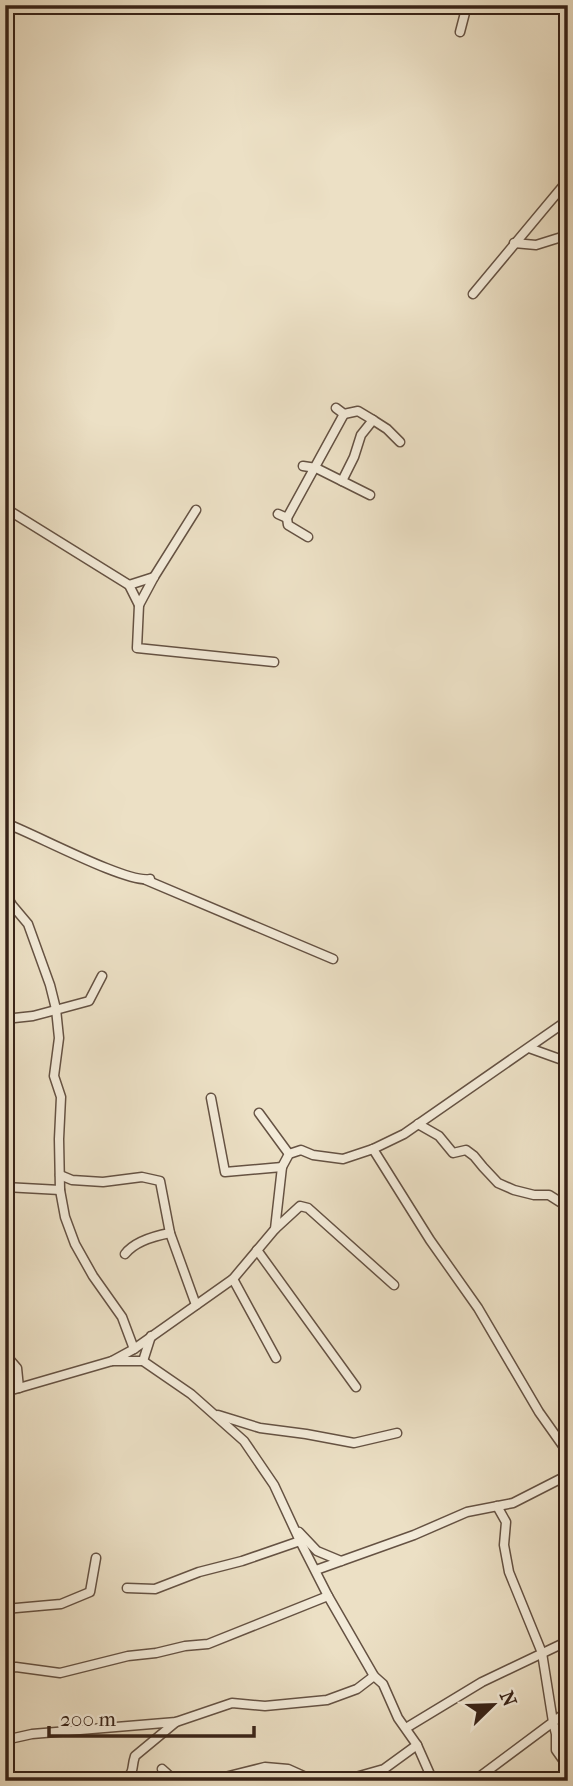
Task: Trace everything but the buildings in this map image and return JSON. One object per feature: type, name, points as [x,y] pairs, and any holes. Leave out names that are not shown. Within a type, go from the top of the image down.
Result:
[{"type":"street","points":[[460,32],[467,5]]},
{"type":"street","points":[[473,293],[568,180]]},
{"type":"street","points":[[514,243],[536,244],[568,235]]},
{"type":"street","points":[[308,537],[288,525],[287,519],[316,468],[340,411],[358,411],[387,429],[400,442]]},
{"type":"street","points":[[342,481],[361,435],[373,420]]},
{"type":"street","points":[[303,466],[316,468],[370,495]]},
{"type":"street","points":[[5,508],[130,585],[139,605]]},
{"type":"street","points":[[197,510],[139,605],[137,648],[274,662]]},
{"type":"street","points":[[278,514],[287,519]]},
{"type":"street","points":[[130,585],[154,577]]},
{"type":"street","points":[[5,822],[127,876],[149,879],[332,959]]},
{"type":"street","points":[[5,893],[9,903],[28,924],[57,1009],[59,1038],[54,1076],[61,1097],[60,1189],[65,1216],[75,1244],[93,1276],[122,1317],[134,1349]]},
{"type":"street","points":[[5,1019],[33,1016],[89,1002],[102,976]]},
{"type":"street","points":[[275,1229],[282,1167],[289,1154],[301,1150],[313,1155],[343,1159],[373,1149],[404,1134],[568,1020]]},
{"type":"street","points":[[528,1048],[568,1062]]},
{"type":"street","points":[[211,1098],[225,1172],[282,1167]]},
{"type":"street","points":[[259,1113],[289,1154]]},
{"type":"street","points":[[418,1124],[439,1136],[453,1153],[466,1150],[498,1183],[534,1195],[549,1195],[568,1207]]},
{"type":"street","points":[[373,1149],[430,1240],[478,1308],[538,1412],[564,1440],[568,1453]]},
{"type":"street","points":[[60,1175],[72,1180],[103,1182],[142,1177],[160,1181],[170,1234],[196,1306]]},
{"type":"street","points":[[5,1187],[60,1189]]},
{"type":"street","points":[[5,1392],[112,1361],[134,1349],[233,1279],[275,1229],[300,1206],[308,1208],[394,1285]]},
{"type":"street","points":[[125,1254],[153,1236],[170,1234]]},
{"type":"street","points":[[257,1250],[356,1387]]},
{"type":"street","points":[[233,1279],[276,1358]]},
{"type":"street","points":[[143,1361],[150,1336]]},
{"type":"street","points":[[5,1354],[17,1368],[19,1388]]},
{"type":"street","points":[[112,1361],[143,1361],[191,1394],[244,1441],[274,1485],[328,1596],[374,1676],[383,1684],[433,1781]]},
{"type":"street","points":[[215,1414],[260,1428],[354,1443],[397,1433]]},
{"type":"street","points":[[316,1570],[414,1535],[467,1512],[513,1503],[568,1475]]},
{"type":"street","points":[[497,1506],[506,1522],[504,1545],[509,1573],[542,1653],[556,1734],[556,1751],[568,1767]]},
{"type":"street","points":[[294,1528],[317,1551],[341,1561]]},
{"type":"street","points":[[127,1588],[155,1589],[199,1572],[242,1561],[300,1541]]},
{"type":"street","points":[[5,1609],[61,1604],[90,1592],[96,1558]]},
{"type":"street","points":[[5,1668],[60,1673],[128,1657],[208,1644],[328,1596]]},
{"type":"street","points":[[406,1728],[482,1682],[568,1642]]},
{"type":"street","points":[[5,1740],[32,1734],[176,1722],[232,1703],[265,1706],[327,1700],[358,1689],[374,1676]]},
{"type":"street","points":[[474,1781],[568,1711]]},
{"type":"street","points":[[119,1781],[130,1775],[135,1756],[176,1722]]},
{"type":"street","points":[[209,1781],[265,1767],[288,1769],[308,1778],[345,1780],[384,1769],[416,1745]]},
{"type":"street","points":[[162,1769],[180,1781]]}]
